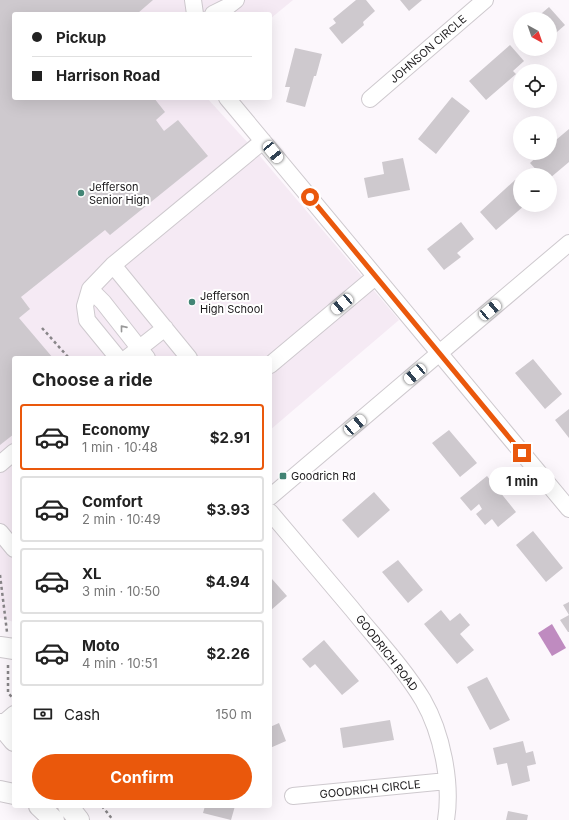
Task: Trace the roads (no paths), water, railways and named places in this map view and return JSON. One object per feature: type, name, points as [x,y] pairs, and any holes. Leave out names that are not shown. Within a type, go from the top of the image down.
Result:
[{"type":"main road","points":[[0,725],[12,739]]},
{"type":"main road","points":[[0,791],[12,794]]},
{"type":"main road","points":[[41,808],[54,820]]},
{"type":"main road","points":[[70,808],[79,820]]},
{"type":"street","points":[[192,0],[195,12]]},
{"type":"street","points":[[217,12],[236,0]]},
{"type":"street","name":"JOHNSON CIRCLE","points":[[370,99],[485,0]]},
{"type":"street","points":[[229,100],[569,510]]},
{"type":"street","points":[[116,356],[87,320],[85,306],[90,290],[114,265],[263,141]]},
{"type":"street","points":[[272,495],[569,243]]},
{"type":"street","points":[[114,265],[187,356]]},
{"type":"street","points":[[272,363],[375,276]]},
{"type":"street","points":[[90,290],[102,302],[143,353]]},
{"type":"street","points":[[133,356],[143,353],[165,328]]},
{"type":"street","points":[[0,464],[12,454]]},
{"type":"street","name":"GOODRICH ROAD","points":[[272,514],[402,669],[423,701],[438,735],[446,771],[448,809],[446,820]]},
{"type":"street","points":[[0,532],[12,547]]},
{"type":"street","points":[[0,725],[12,716]]},
{"type":"street","name":"GOODRICH CIRCLE","points":[[293,796],[447,781]]},
{"type":"place","name":"Jefferson Senior High","points":[[81,193]]},
{"type":"place","name":"Jefferson High School","points":[[192,302]]},
{"type":"place","name":"Goodrich Rd","points":[[283,476]]}]
